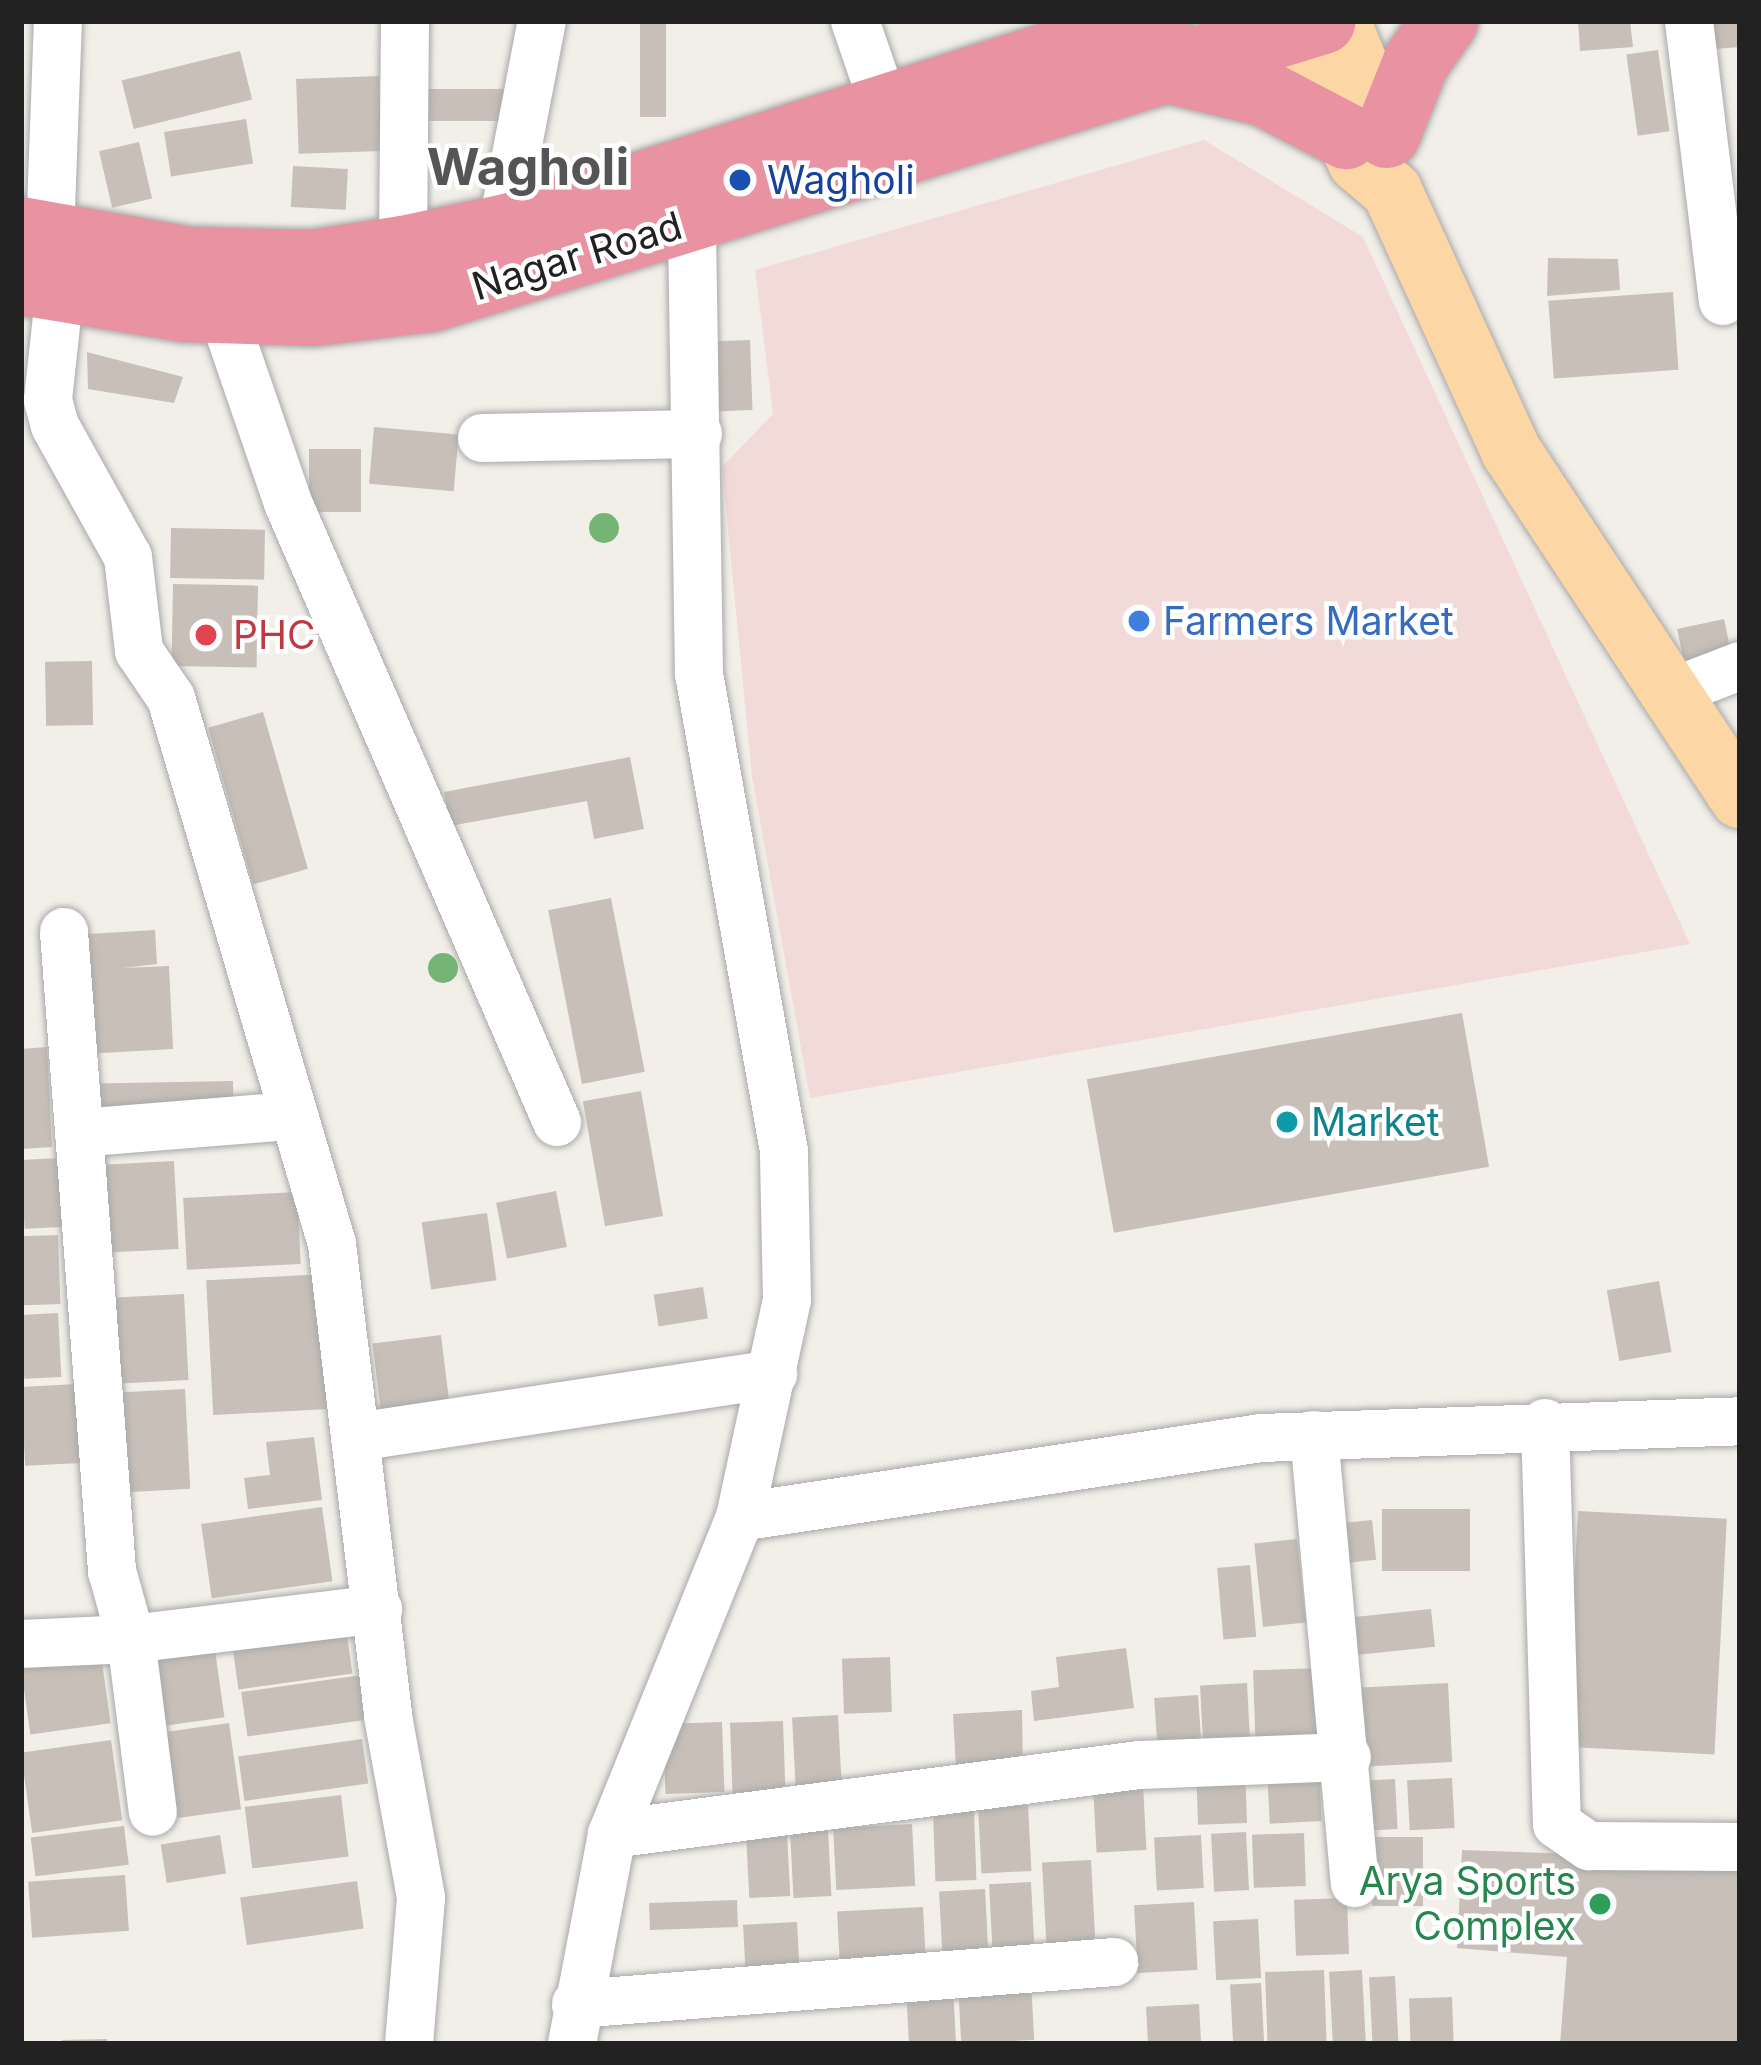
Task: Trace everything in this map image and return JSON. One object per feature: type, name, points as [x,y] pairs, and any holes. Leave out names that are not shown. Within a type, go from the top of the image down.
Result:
[{"type":"highway","points":[[1162,46],[1264,93],[1375,154],[1416,62],[1445,21]]},
{"type":"highway","name":"Nagar Road","points":[[38,260],[311,263],[403,249],[502,228],[885,108],[1162,46],[1313,23]]},
{"type":"highway","name":"Nagar Road","points":[[38,260],[222,311],[314,313],[431,299],[692,222],[1162,46]]},
{"type":"main road","points":[[1313,23],[1511,451],[1740,798]]},
{"type":"street","points":[[58,21],[38,260],[35,415],[128,557],[139,651],[171,698],[290,1116],[332,1244],[378,1610],[421,1898],[409,2044]]},
{"type":"street","points":[[403,249],[406,21]]},
{"type":"street","points":[[502,228],[542,21]]},
{"type":"street","points":[[855,21],[885,108]]},
{"type":"street","points":[[1689,21],[1724,301]]},
{"type":"street","points":[[692,222],[699,676],[784,1151],[787,1300],[740,1517],[612,1834],[574,2024],[1114,1962]]},
{"type":"street","points":[[222,311],[288,502],[557,1122]]},
{"type":"street","points":[[482,438],[698,434]]},
{"type":"street","points":[[1670,692],[1740,666]]},
{"type":"street","points":[[64,932],[112,1571],[131,1639],[153,1813]]},
{"type":"street","points":[[79,1133],[290,1116]]},
{"type":"street","points":[[358,1437],[773,1374]]},
{"type":"street","points":[[740,1517],[1314,1435],[1545,1423],[1740,1421]]},
{"type":"street","points":[[1545,1423],[1557,1824],[1589,1846],[1740,1847]]},
{"type":"street","points":[[1314,1435],[1355,1883]]},
{"type":"street","points":[[21,1645],[131,1639],[378,1610]]},
{"type":"street","points":[[612,1834],[1139,1765],[1347,1757]]},
{"type":"shaded area","name":"Farmers Market","points":[[1204,140],[1363,237],[1690,944],[810,1098],[752,776],[722,467],[773,414],[755,270]]},
{"type":"building","points":[[640,21],[666,21],[666,117],[640,117]]},
{"type":"building","points":[[1578,21],[1630,21],[1633,47],[1580,51]]},
{"type":"building","points":[[1701,21],[1740,21],[1740,47],[1703,50]]},
{"type":"building","points":[[1658,50],[1669,131],[1638,136],[1626,54]]},
{"type":"building","points":[[240,51],[252,100],[134,129],[122,81]]},
{"type":"building","points":[[379,76],[382,151],[299,154],[296,79]]},
{"type":"building","points":[[411,89],[522,89],[522,121],[411,121]]},
{"type":"building","points":[[246,119],[253,163],[171,176],[164,132]]},
{"type":"building","points":[[139,142],[152,199],[112,208],[99,151]]},
{"type":"building","points":[[293,166],[348,169],[346,210],[291,207]]},
{"type":"building","points":[[1548,258],[1618,259],[1620,290],[1547,296]]},
{"type":"building","points":[[1673,292],[1678,370],[1554,379],[1548,301]]},
{"type":"building","points":[[750,340],[752,410],[718,411],[716,341]]},
{"type":"building","points":[[87,352],[183,377],[174,403],[88,389]]},
{"type":"building","points":[[374,427],[459,434],[454,491],[369,484]]},
{"type":"building","points":[[309,449],[361,449],[361,512],[309,512]]},
{"type":"building","points":[[171,528],[265,530],[264,580],[170,578]]},
{"type":"building","points":[[173,584],[258,585],[257,667],[172,666]]},
{"type":"building","points":[[1724,619],[1731,651],[1684,661],[1677,629]]},
{"type":"building","points":[[92,661],[93,725],[46,726],[45,662]]},
{"type":"building","points":[[263,712],[308,869],[253,884],[208,728]]},
{"type":"building","points":[[630,757],[644,829],[594,839],[587,801],[450,826],[444,792]]},
{"type":"building","points":[[611,898],[645,1072],[582,1084],[548,910]]},
{"type":"building","points":[[155,930],[157,964],[123,968],[169,966],[173,1049],[85,1054],[88,934]]},
{"type":"building","name":"Market","points":[[1462,1013],[1489,1167],[1114,1233],[1087,1079]]},
{"type":"building","points":[[47,1047],[52,1147],[21,1149],[21,1049]]},
{"type":"building","points":[[233,1081],[234,1120],[97,1122],[96,1083]]},
{"type":"building","points":[[641,1091],[663,1216],[605,1226],[583,1101]]},
{"type":"building","points":[[58,1158],[62,1227],[25,1229],[21,1160]]},
{"type":"building","points":[[174,1161],[179,1249],[103,1253],[98,1165]]},
{"type":"building","points":[[556,1191],[567,1247],[507,1259],[496,1203]]},
{"type":"building","points":[[297,1192],[301,1264],[187,1270],[183,1198]]},
{"type":"building","points":[[487,1213],[496,1280],[431,1290],[422,1222]]},
{"type":"building","points":[[58,1235],[60,1304],[23,1305],[21,1236]]},
{"type":"building","points":[[326,1274],[333,1409],[213,1415],[206,1280]]},
{"type":"building","points":[[1659,1281],[1672,1352],[1619,1361],[1607,1290]]},
{"type":"building","points":[[703,1287],[708,1319],[659,1326],[654,1295]]},
{"type":"building","points":[[184,1294],[189,1380],[107,1384],[102,1298]]},
{"type":"building","points":[[58,1313],[61,1377],[24,1379],[21,1315]]},
{"type":"building","points":[[441,1335],[451,1412],[382,1421],[373,1343]]},
{"type":"building","points":[[77,1384],[81,1463],[25,1466],[21,1387]]},
{"type":"building","points":[[185,1389],[190,1489],[122,1492],[117,1393]]},
{"type":"building","points":[[314,1437],[322,1500],[248,1509],[244,1478],[270,1475],[266,1442]]},
{"type":"building","points":[[322,1507],[332,1581],[212,1598],[201,1524]]},
{"type":"building","points":[[1382,1509],[1470,1509],[1470,1571],[1382,1571]]},
{"type":"building","points":[[1578,1511],[1727,1519],[1714,1754],[1566,1747]]},
{"type":"building","points":[[1372,1520],[1376,1560],[1338,1564],[1334,1524]]},
{"type":"building","points":[[1297,1539],[1306,1623],[1263,1627],[1254,1543]]},
{"type":"building","points":[[1250,1565],[1256,1637],[1223,1640],[1217,1568]]},
{"type":"building","points":[[1431,1609],[1435,1647],[1351,1656],[1347,1618]]},
{"type":"building","points":[[345,1621],[352,1673],[238,1689],[231,1637]]},
{"type":"building","points":[[214,1643],[224,1717],[163,1726],[153,1652]]},
{"type":"building","points":[[1126,1648],[1134,1708],[1034,1721],[1031,1691],[1059,1687],[1056,1657]]},
{"type":"building","points":[[101,1655],[111,1723],[30,1735],[21,1666]]},
{"type":"building","points":[[890,1657],[892,1712],[844,1714],[842,1659]]},
{"type":"building","points":[[1319,1668],[1322,1746],[1256,1748],[1253,1670]]},
{"type":"building","points":[[362,1675],[368,1720],[247,1737],[241,1692]]},
{"type":"building","points":[[1247,1683],[1250,1742],[1203,1744],[1200,1685]]},
{"type":"building","points":[[1448,1683],[1452,1762],[1361,1767],[1357,1688]]},
{"type":"building","points":[[1198,1695],[1201,1744],[1158,1747],[1154,1698]]},
{"type":"building","points":[[1022,1710],[1023,1774],[957,1786],[953,1714]]},
{"type":"building","points":[[838,1715],[842,1785],[796,1787],[792,1717]]},
{"type":"building","points":[[783,1721],[785,1791],[732,1793],[730,1723]]},
{"type":"building","points":[[722,1722],[724,1792],[665,1794],[663,1724]]},
{"type":"building","points":[[229,1723],[241,1809],[178,1818],[166,1732]]},
{"type":"building","points":[[362,1739],[368,1784],[244,1801],[238,1756]]},
{"type":"building","points":[[111,1740],[122,1820],[32,1833],[21,1753]]},
{"type":"building","points":[[1245,1765],[1247,1823],[1198,1825],[1196,1767]]},
{"type":"building","points":[[1319,1769],[1322,1821],[1270,1824],[1267,1772]]},
{"type":"building","points":[[1452,1778],[1455,1828],[1410,1830],[1407,1780]]},
{"type":"building","points":[[1395,1779],[1398,1829],[1360,1831],[1357,1781]]},
{"type":"building","points":[[1143,1784],[1146,1850],[1097,1853],[1093,1787]]},
{"type":"building","points":[[341,1795],[349,1857],[252,1868],[245,1807]]},
{"type":"building","points":[[1028,1805],[1031,1871],[982,1874],[978,1808]]},
{"type":"building","points":[[974,1811],[976,1880],[935,1881],[933,1812]]},
{"type":"building","points":[[912,1824],[915,1886],[836,1890],[833,1828]]},
{"type":"building","points":[[124,1826],[129,1865],[35,1876],[31,1837]]},
{"type":"building","points":[[828,1830],[831,1896],[794,1898],[790,1832]]},
{"type":"building","points":[[1246,1832],[1249,1890],[1214,1892],[1211,1834]]},
{"type":"building","points":[[787,1833],[790,1896],[749,1898],[746,1835]]},
{"type":"building","points":[[1304,1833],[1306,1886],[1254,1888],[1252,1835]]},
{"type":"building","points":[[220,1835],[226,1874],[167,1883],[161,1844]]},
{"type":"building","points":[[1201,1835],[1204,1888],[1157,1890],[1154,1837]]},
{"type":"building","points":[[1372,1837],[1423,1837],[1423,1906],[1372,1906]]},
{"type":"building","name":"Arya Sports Complex","points":[[1462,1850],[1740,1860],[1740,2044],[1560,2044],[1567,1957],[1457,1948]]},
{"type":"building","points":[[1091,1860],[1095,1941],[1046,1943],[1042,1863]]},
{"type":"building","points":[[125,1875],[129,1931],[32,1938],[28,1882]]},
{"type":"building","points":[[357,1881],[364,1929],[247,1945],[240,1897]]},
{"type":"building","points":[[1031,1882],[1034,1948],[993,1950],[989,1884]]},
{"type":"building","points":[[985,1889],[989,1957],[943,1959],[939,1891]]},
{"type":"building","points":[[1347,1898],[1349,1954],[1296,1956],[1294,1900]]},
{"type":"building","points":[[737,1900],[738,1927],[650,1930],[649,1903]]},
{"type":"building","points":[[1194,1902],[1198,1970],[1138,1973],[1134,1905]]},
{"type":"building","points":[[923,1907],[927,1975],[841,1979],[837,1912]]},
{"type":"building","points":[[1258,1919],[1261,1978],[1216,1980],[1213,1921]]},
{"type":"building","points":[[797,1922],[800,1981],[746,1984],[743,1925]]},
{"type":"building","points":[[1324,1970],[1327,2044],[1268,2044],[1265,1972]]},
{"type":"building","points":[[1362,1970],[1366,2044],[1333,2044],[1329,1972]]},
{"type":"building","points":[[1395,1976],[1399,2044],[1373,2044],[1369,1977]]},
{"type":"building","points":[[1031,1980],[1034,2040],[961,2044],[958,1984]]},
{"type":"building","points":[[1261,1983],[1264,2044],[1233,2044],[1230,1985]]},
{"type":"building","points":[[953,1986],[956,2044],[909,2044],[906,1988]]},
{"type":"building","points":[[1452,1997],[1454,2044],[1411,2044],[1409,1999]]},
{"type":"building","points":[[1199,2004],[1201,2044],[1148,2044],[1146,2007]]},
{"type":"building","points":[[107,2039],[107,2044],[62,2044],[62,2040]]},
{"type":"place","name":"Wagholi","points":[[740,180]]},
{"type":"place","name":"Farmers Market","points":[[1139,621]]},
{"type":"place","name":"PHC","points":[[206,635]]},
{"type":"place","name":"Market","points":[[1287,1122]]},
{"type":"place","name":"Arya Sports Complex","points":[[1600,1904]]},
{"type":"district","name":"Wagholi","points":[[528,167]]}]
